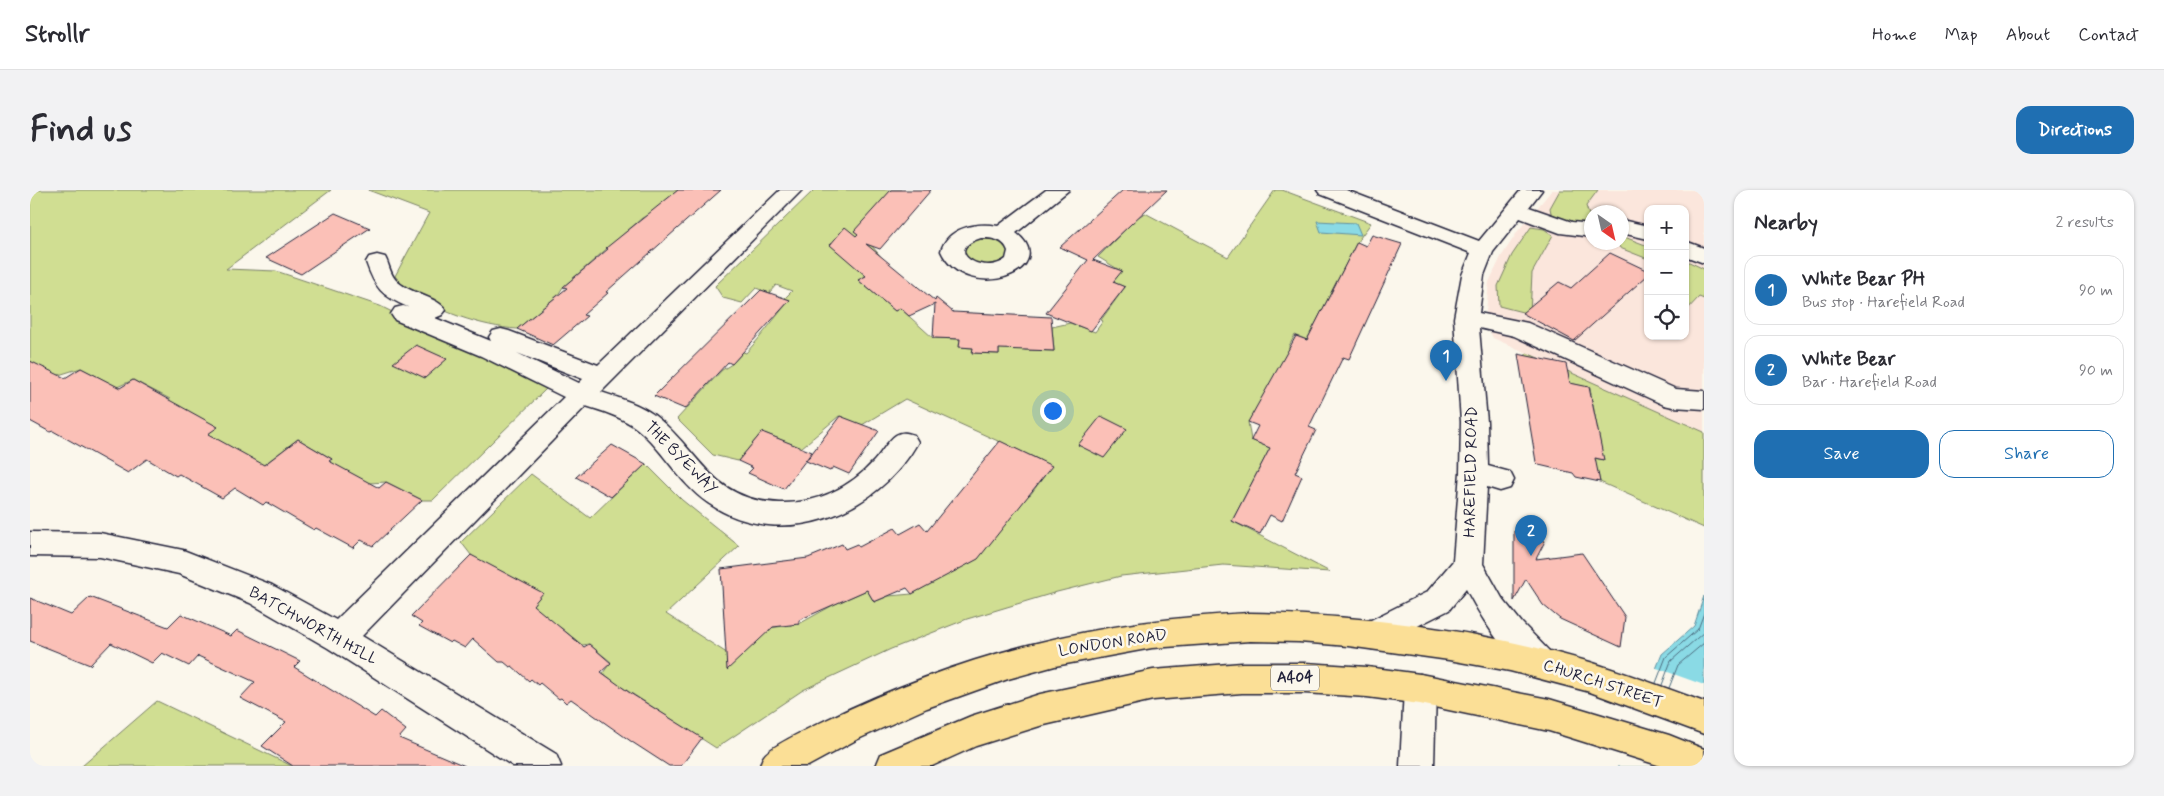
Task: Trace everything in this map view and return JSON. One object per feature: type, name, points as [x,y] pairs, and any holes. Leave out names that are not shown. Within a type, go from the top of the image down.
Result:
[{"type":"main road","name":"LONDON ROAD","points":[[776,766],[791,756],[872,715],[960,679],[1031,657],[1085,645],[1167,633],[1234,628],[1299,628],[1372,635],[1472,650]]},
{"type":"main road","name":"CHURCH STREET","points":[[1472,650],[1540,664],[1590,677],[1704,718]]},
{"type":"main road","name":"A404","points":[[894,766],[971,732],[1040,710],[1153,685],[1242,678],[1305,678],[1367,682],[1420,689],[1549,715],[1660,749],[1704,766]]},
{"type":"street","points":[[339,638],[601,376],[792,190]]},
{"type":"street","points":[[1001,234],[1059,190]]},
{"type":"street","points":[[1327,190],[1483,250]]},
{"type":"street","name":"HAREFIELD ROAD","points":[[1468,564],[1474,472],[1474,422],[1466,318],[1473,275],[1483,250],[1532,190]]},
{"type":"street","points":[[1516,208],[1568,228],[1584,230]]},
{"type":"street","points":[[1629,228],[1644,232]]},
{"type":"street","points":[[1689,250],[1704,256]]},
{"type":"street","points":[[377,262],[384,282],[404,297],[601,376]]},
{"type":"street","name":"THE BYEWAY","points":[[403,314],[516,363],[582,395],[620,408],[641,419],[663,437],[700,483],[744,510],[767,515],[792,515],[818,510],[842,500],[862,489],[883,470],[905,442]]},
{"type":"street","points":[[1466,318],[1520,329],[1673,398],[1704,400]]},
{"type":"street","points":[[1474,472],[1500,480]]},
{"type":"street","name":"BATCHWORTH HILL","points":[[30,544],[100,545],[182,562],[261,594],[339,638],[544,766]]},
{"type":"street","points":[[1372,635],[1421,611],[1438,600],[1468,564],[1492,607],[1511,633],[1540,664]]},
{"type":"street","points":[[1417,766],[1420,689]]},
{"type":"shaded area","points":[[1552,190],[1704,190],[1704,432],[1493,338],[1485,322],[1489,282],[1501,257],[1518,231]]},
{"type":"green space","points":[[30,190],[331,190],[226,269],[276,271],[380,306],[547,388],[433,500],[422,500],[386,482],[369,483],[325,478],[332,459],[298,439],[262,466],[164,409],[170,399],[133,380],[117,387],[81,368],[49,378],[30,368]]},
{"type":"green space","points":[[368,190],[678,190],[650,214],[642,218],[563,287],[558,295],[517,329],[489,325],[460,317],[432,305],[404,287],[395,276],[429,213]]},
{"type":"green space","points":[[814,190],[901,190],[855,231],[858,234],[853,240],[872,246],[882,258],[866,276],[858,280],[895,311],[900,308],[933,338],[960,339],[960,347],[973,348],[973,353],[999,354],[999,339],[1025,350],[1054,351],[1052,327],[1070,323],[1095,332],[1103,321],[1101,320],[1125,287],[1113,282],[1121,271],[1098,257],[1138,217],[1145,213],[1228,257],[1275,190],[1282,190],[1371,223],[1357,242],[1307,340],[1295,335],[1289,346],[1291,376],[1248,422],[1251,440],[1270,448],[1232,521],[1330,572],[1223,565],[1121,576],[1057,592],[967,619],[891,649],[803,690],[716,748],[617,684],[603,673],[611,662],[589,644],[582,645],[560,627],[554,629],[471,555],[461,542],[531,474],[590,518],[646,464],[682,500],[739,546],[666,614],[736,659],[746,631],[799,624],[835,604],[867,590],[874,602],[889,596],[912,594],[967,563],[1020,490],[1030,495],[1045,475],[1040,460],[905,399],[862,425],[839,416],[801,448],[762,432],[738,461],[713,455],[677,419],[722,370],[732,364],[743,352],[746,353],[790,300],[785,298],[792,291],[776,285],[769,293],[756,288],[742,303],[723,298],[715,286]]},
{"type":"green space","points":[[1560,190],[1598,190],[1587,205],[1584,205],[1584,225],[1565,221],[1551,213],[1550,208]]},
{"type":"green space","points":[[1531,227],[1544,229],[1553,235],[1532,273],[1530,314],[1499,306],[1498,286],[1512,255]]},
{"type":"green space","points":[[979,236],[998,239],[1009,249],[1006,261],[1001,264],[985,266],[974,264],[964,259],[963,242]]},
{"type":"green space","points":[[1629,239],[1644,244],[1644,257],[1625,250],[1629,250]]},
{"type":"green space","points":[[1689,262],[1704,269],[1704,299],[1699,297],[1689,308]]},
{"type":"green space","points":[[1527,353],[1704,432],[1704,528],[1600,482],[1597,469],[1585,456],[1603,460],[1590,388],[1570,383],[1568,373],[1547,369],[1525,356]]},
{"type":"green space","points":[[157,701],[292,766],[82,766]]},
{"type":"water","points":[[1317,221],[1356,223],[1361,235],[1321,232]]},
{"type":"water","points":[[1704,596],[1704,766],[1617,766],[1662,654],[1694,626]]},
{"type":"pier","points":[[1654,667],[1704,685],[1704,766],[1615,766]]},
{"type":"building","points":[[678,190],[721,190],[606,292],[608,293],[583,315],[587,316],[553,345],[517,329],[567,288],[563,287],[608,249],[606,248]]},
{"type":"building","points":[[891,190],[931,190],[880,249],[866,244],[935,301],[936,298],[953,312],[1051,317],[1054,351],[999,349],[999,354],[972,353],[973,348],[959,347],[960,339],[933,338],[935,304],[909,316],[900,308],[895,311],[858,280],[866,276],[830,245],[845,227],[856,236],[858,234],[854,231]]},
{"type":"building","points":[[1123,190],[1167,190],[1093,260],[1122,271],[1113,282],[1125,287],[1091,331],[1046,313],[1088,260],[1060,247]]},
{"type":"building","points":[[335,213],[370,228],[301,274],[266,258]]},
{"type":"building","points":[[1372,235],[1402,244],[1349,359],[1343,357],[1309,427],[1316,430],[1295,473],[1302,476],[1282,521],[1270,515],[1260,534],[1232,521],[1270,448],[1251,440],[1258,426],[1248,422],[1296,336],[1307,340],[1357,242],[1366,246]]},
{"type":"building","points":[[1610,253],[1644,269],[1644,279],[1574,341],[1522,313],[1559,282],[1571,288]]},
{"type":"building","points":[[761,290],[790,300],[732,364],[728,362],[685,409],[654,396]]},
{"type":"building","points":[[416,345],[447,359],[425,378],[393,363]]},
{"type":"building","points":[[1518,354],[1566,364],[1570,383],[1589,387],[1604,460],[1595,458],[1600,482],[1576,477],[1573,473],[1539,465],[1536,462]]},
{"type":"building","points":[[30,361],[65,378],[81,368],[120,388],[133,380],[218,427],[208,434],[264,465],[298,439],[332,459],[329,461],[379,488],[386,482],[422,500],[373,546],[361,540],[353,548],[316,528],[314,530],[266,502],[263,505],[235,488],[222,498],[179,474],[176,476],[147,459],[128,473],[53,431],[50,432],[30,421]]},
{"type":"building","points":[[840,416],[879,431],[849,474],[833,467],[830,471],[806,461]]},
{"type":"building","points":[[1101,416],[1127,429],[1104,458],[1078,445]]},
{"type":"building","points":[[762,432],[812,452],[784,489],[748,473],[753,468],[738,461]]},
{"type":"building","points":[[1000,441],[1052,466],[978,559],[912,594],[907,588],[874,602],[867,590],[799,620],[799,624],[773,627],[727,670],[721,569],[808,558],[842,544],[845,549],[857,544],[859,547],[895,528],[900,534],[920,523],[927,531]]},
{"type":"building","points":[[612,445],[646,464],[611,497],[576,477]]},
{"type":"building","points":[[1514,531],[1545,541],[1536,559],[1582,553],[1625,617],[1621,647],[1560,619],[1543,605],[1526,579],[1514,601]]},
{"type":"building","points":[[471,555],[543,593],[533,605],[584,647],[589,644],[611,663],[601,672],[630,693],[702,738],[681,766],[669,766],[571,699],[566,703],[540,683],[538,685],[531,679],[529,681],[512,666],[510,667],[504,662],[499,662],[473,639],[465,648],[452,641],[450,643],[419,626],[422,623],[411,616]]},
{"type":"building","points":[[90,597],[168,627],[181,614],[231,636],[237,630],[300,661],[294,667],[375,717],[381,711],[406,730],[399,738],[465,766],[293,766],[262,746],[286,722],[240,698],[255,682],[198,656],[189,666],[162,653],[152,663],[111,643],[90,665],[30,641],[30,598],[71,615]]},
{"type":"place","name":"White Bear PH","points":[[1446,381]]},
{"type":"place","name":"White Bear","points":[[1531,556]]}]
